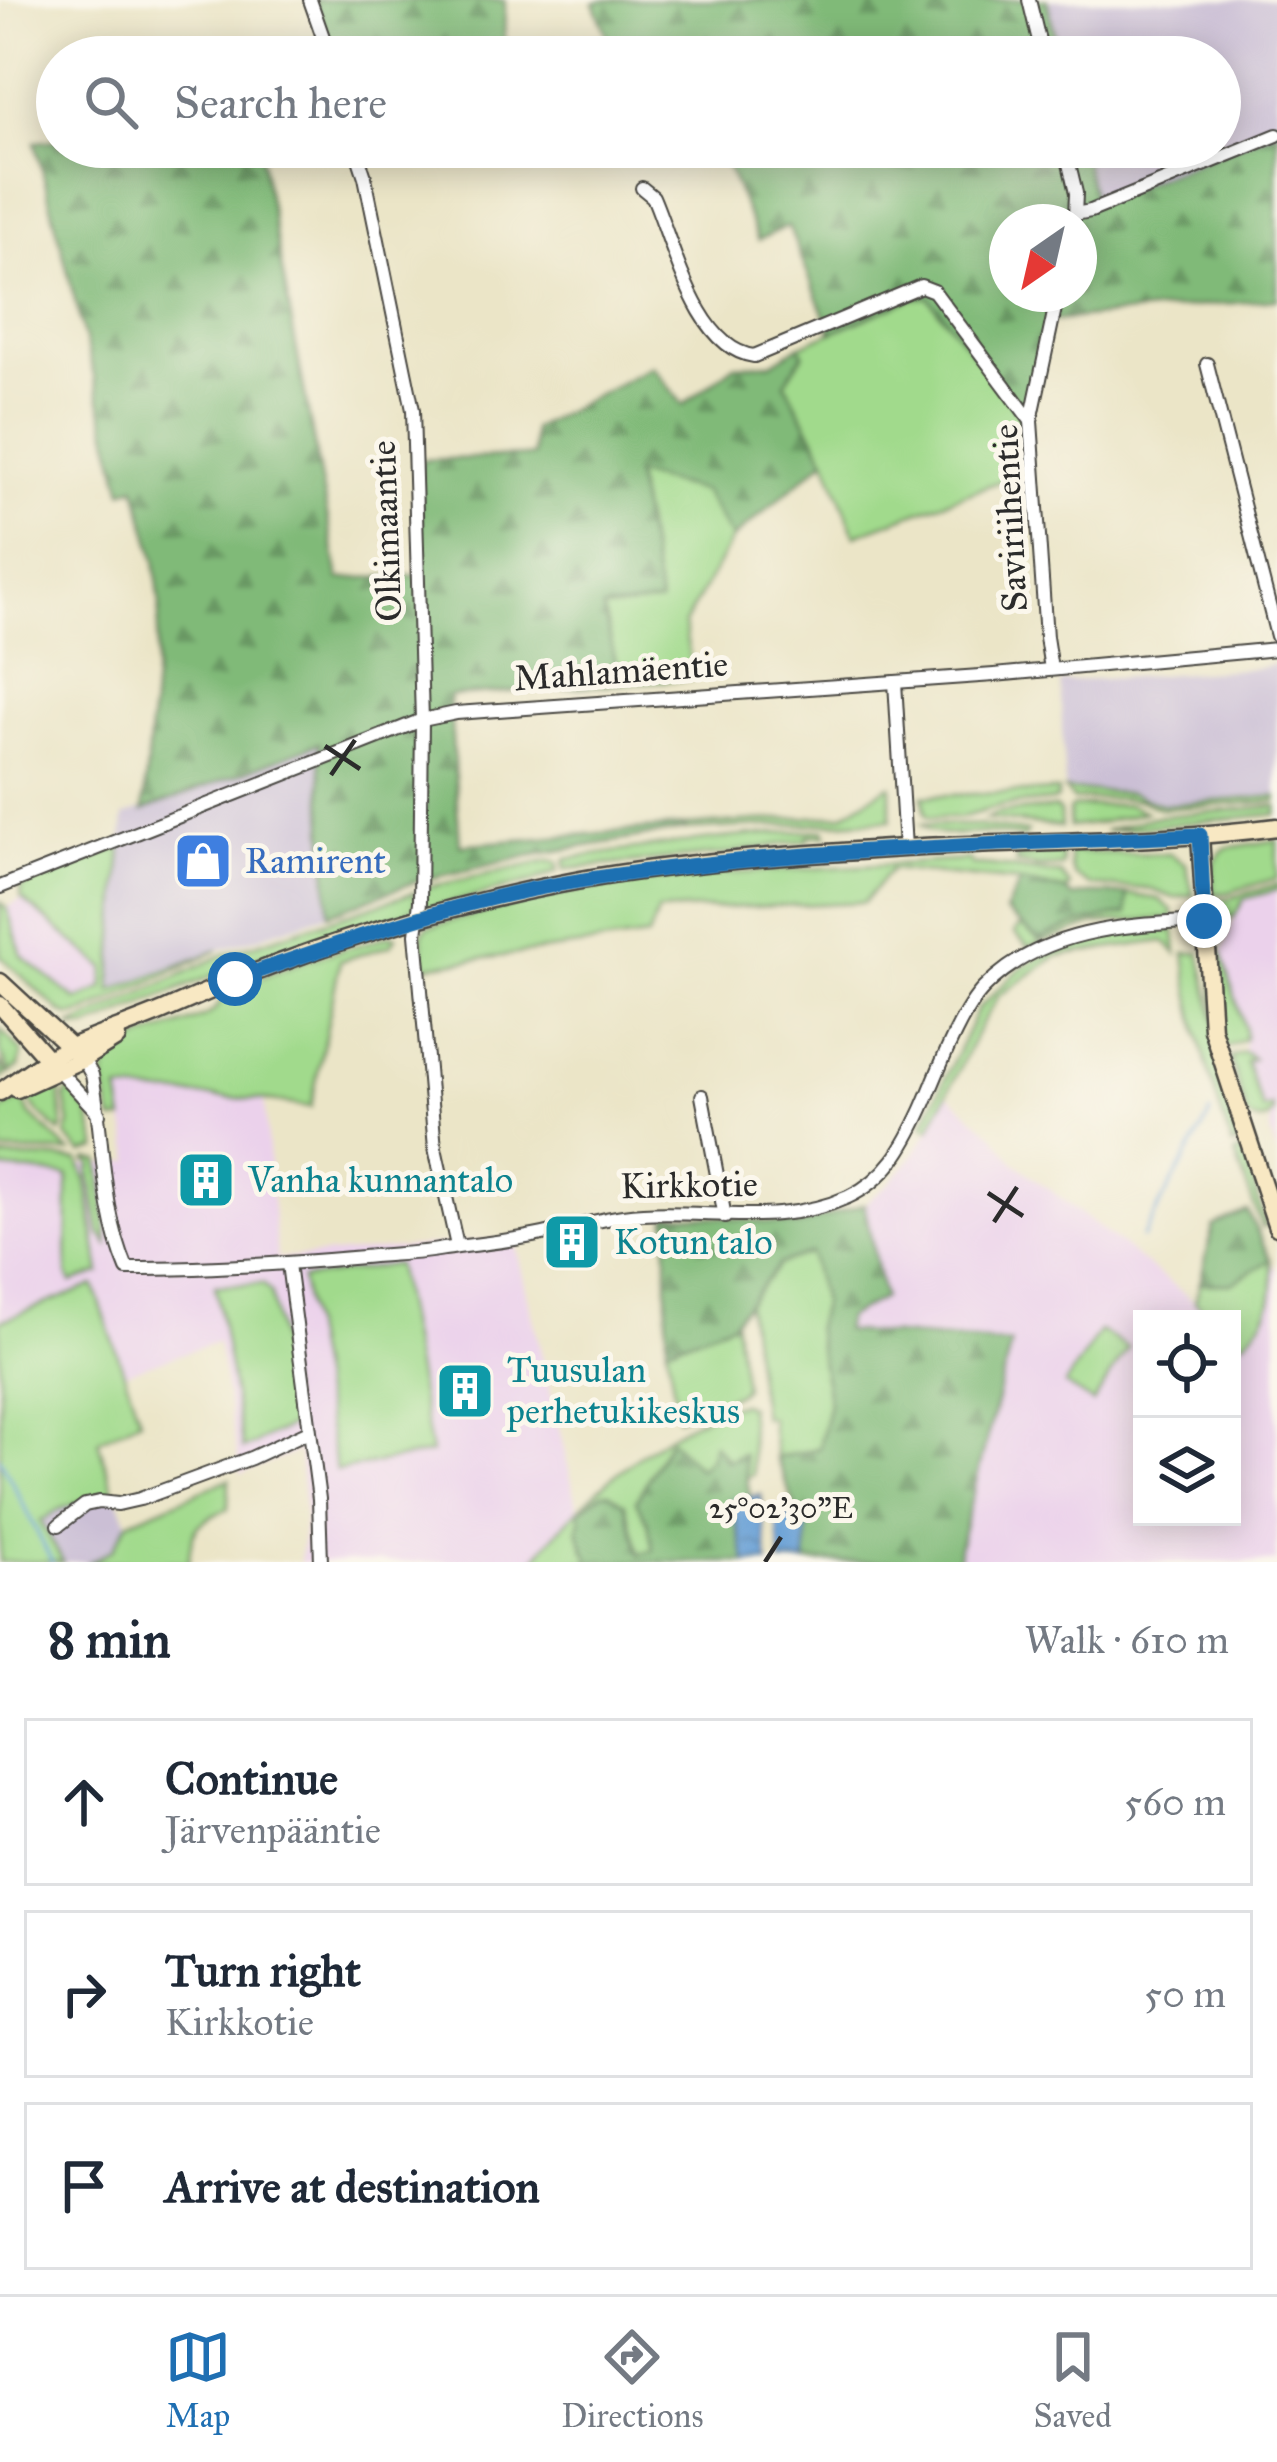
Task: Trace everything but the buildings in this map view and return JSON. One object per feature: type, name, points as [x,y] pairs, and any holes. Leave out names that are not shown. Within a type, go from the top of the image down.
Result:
[{"type":"main road","points":[[0,1094],[235,979],[417,919],[562,884],[655,870],[905,848],[1200,835],[1277,826]]},
{"type":"main road","points":[[1200,835],[1212,1029],[1277,1227]]},
{"type":"main road","points":[[0,982],[77,1053]]},
{"type":"main road","points":[[0,1005],[54,1065]]},
{"type":"street","points":[[310,0],[322,36]]},
{"type":"street","points":[[1029,0],[1038,36]]},
{"type":"street","points":[[1241,150],[1277,135]]},
{"type":"street","name":"Olkimaantie","points":[[362,168],[413,410],[422,720],[416,934],[436,1148],[458,1246]]},
{"type":"street","points":[[1070,168],[1075,204]]},
{"type":"street","points":[[1097,209],[1196,168]]},
{"type":"street","points":[[642,188],[653,196],[689,293],[722,342],[738,354],[754,356],[922,286],[934,291],[1031,421]]},
{"type":"street","name":"Saviriihentie","points":[[1051,670],[1031,421],[1054,312]]},
{"type":"street","points":[[1207,364],[1277,636]]},
{"type":"street","name":"Mahlamäentie","points":[[0,886],[422,720],[512,708],[1277,649]]},
{"type":"street","points":[[895,682],[905,848]]},
{"type":"street","name":"Kirkkotie","points":[[77,1053],[92,1075],[110,1215],[127,1269],[288,1264],[458,1246],[545,1234],[623,1216],[774,1216],[850,1196],[898,1157],[982,989],[1026,955],[1072,935],[1204,921]]},
{"type":"street","points":[[54,1065],[100,1114]]},
{"type":"street","points":[[702,1096],[725,1217]]},
{"type":"street","points":[[288,1264],[319,1499],[321,1562]]},
{"type":"street","points":[[58,1525],[85,1504],[140,1499],[309,1431]]},
{"type":"shaded area","points":[[1049,0],[1277,0],[1277,130],[1241,144],[1241,36],[1057,36]]},
{"type":"shaded area","points":[[1086,168],[1182,168],[1094,203]]},
{"type":"shaded area","points":[[1277,664],[1277,796],[1163,805],[1131,793],[1065,790],[1060,682]]},
{"type":"shaded area","points":[[320,742],[329,914],[110,991],[124,816]]},
{"type":"shaded area","points":[[1277,890],[1277,1156],[1270,1132],[1272,1108],[1264,1110],[1245,1061],[1252,1059],[1244,1052],[1245,1030],[1222,953],[1244,899]]},
{"type":"shaded area","points":[[22,899],[105,968],[103,988],[77,1000],[22,956],[7,908]]},
{"type":"shaded area","points":[[118,1091],[264,1100],[277,1259],[514,1238],[581,1521],[578,1530],[590,1562],[300,1562],[305,1517],[299,1451],[241,1474],[217,1342],[124,1373],[93,1285],[0,1321],[0,1161],[73,1166],[132,1161]]},
{"type":"shaded area","points":[[947,1093],[995,1136],[1014,1162],[1195,1302],[1213,1226],[1247,1211],[1277,1271],[1277,1562],[958,1562],[959,1549],[844,1332],[845,1318],[883,1298],[864,1204],[914,1155]]},
{"type":"shaded area","points":[[114,1491],[128,1522],[113,1549],[90,1562],[63,1562],[41,1522],[60,1509]]},
{"type":"green space","points":[[314,0],[505,0],[504,36],[327,36]]},
{"type":"green space","points":[[1047,0],[1055,36],[607,36],[594,3]]},
{"type":"green space","points":[[1277,130],[1277,299],[1050,321],[1026,420],[928,297],[912,298],[832,332],[788,226],[758,240],[728,168],[1086,168],[1094,203],[1182,168],[1241,168],[1241,144]]},
{"type":"green space","points":[[42,168],[263,168],[339,579],[420,575],[421,460],[533,456],[533,429],[652,366],[683,405],[735,365],[772,363],[799,346],[804,353],[785,383],[826,459],[732,539],[703,491],[634,474],[660,603],[603,609],[621,684],[449,696],[460,845],[684,826],[684,830],[539,854],[418,881],[329,914],[319,743],[143,811],[160,606],[155,559],[136,486],[123,491]]},
{"type":"green space","points":[[928,297],[1026,420],[1030,470],[855,535],[826,459],[785,383],[804,354],[799,346],[912,298]]},
{"type":"green space","points":[[634,473],[703,491],[732,539],[684,624],[693,679],[621,684],[603,609],[660,602]]},
{"type":"green space","points":[[888,786],[891,820],[684,830],[684,826],[842,815]]},
{"type":"green space","points":[[1065,790],[1131,793],[1163,805],[1277,796],[1277,801],[1161,809],[1125,798],[1073,800]]},
{"type":"green space","points":[[1058,791],[1052,801],[1001,806],[960,818],[929,818],[923,796]]},
{"type":"green space","points":[[1128,804],[1145,812],[1069,827],[1073,807]]},
{"type":"green space","points":[[1277,806],[1277,814],[1104,831],[1154,817]]},
{"type":"green space","points":[[1055,808],[1061,827],[986,819],[998,813]]},
{"type":"green space","points":[[921,825],[1027,832],[1024,837],[950,835]]},
{"type":"green space","points":[[824,830],[826,835],[808,836],[808,840],[723,854],[565,869],[564,862],[695,841]]},
{"type":"green space","points":[[1277,840],[1277,878],[1213,894],[1215,863],[1221,852]]},
{"type":"green space","points":[[122,846],[111,991],[219,950],[71,1016],[0,956],[0,902],[7,908],[22,956],[77,1000],[103,988],[105,968],[22,899],[20,889]]},
{"type":"green space","points":[[1061,852],[1061,867],[1016,863],[1016,857]]},
{"type":"green space","points":[[1069,852],[1170,854],[1186,864],[1193,895],[1174,898],[1150,889],[1091,886],[1075,876]]},
{"type":"green space","points":[[970,860],[971,865],[1061,874],[1070,886],[1066,891],[891,869],[864,902],[658,911],[648,937],[425,966],[422,933],[427,927],[562,893],[699,875]]},
{"type":"green space","points":[[557,862],[558,871],[427,909],[424,906],[424,890],[429,887]]},
{"type":"green space","points":[[1020,882],[1066,891],[1072,897],[1127,894],[1127,914],[1082,923],[1039,940],[1005,912]]},
{"type":"green space","points":[[1277,884],[1277,890],[1244,899],[1234,917],[1213,913],[1213,903]]},
{"type":"green space","points":[[415,892],[415,907],[406,913],[290,946],[88,1028],[70,1027],[225,954]]},
{"type":"green space","points":[[1127,894],[1159,899],[1174,918],[1094,924],[1029,947],[1014,933],[1021,925],[1039,940],[1082,923],[1126,914]]},
{"type":"green space","points":[[1175,930],[1177,954],[1164,941],[1057,956],[999,996],[930,1129],[923,1125],[978,1009],[1021,968],[1090,937]]},
{"type":"green space","points":[[396,937],[391,945],[340,961],[311,1107],[119,1091],[124,1120],[113,1121],[105,1072],[118,1050],[212,1012],[224,998],[259,978]]},
{"type":"green space","points":[[1185,953],[1200,953],[1242,1143],[1232,1146],[1197,1027]]},
{"type":"green space","points":[[1222,953],[1245,1030],[1245,1039],[1227,1047],[1222,1043],[1214,995],[1212,954]]},
{"type":"green space","points":[[0,1029],[22,1052],[19,1067],[0,1079],[0,1063],[9,1070],[0,1052]]},
{"type":"green space","points":[[1244,1052],[1253,1059],[1246,1062],[1263,1109],[1272,1107],[1273,1113],[1264,1120],[1247,1117],[1230,1057]]},
{"type":"green space","points":[[61,1085],[60,1132],[28,1099],[23,1102],[70,1152],[0,1152],[0,1110]]},
{"type":"green space","points":[[69,1090],[88,1112],[98,1149],[82,1153],[66,1136]]},
{"type":"green space","points":[[1244,1150],[1266,1226],[1262,1228],[1235,1154]]},
{"type":"green space","points":[[0,1158],[79,1161],[87,1182],[100,1273],[71,1282],[67,1274],[68,1176],[0,1169]]},
{"type":"green space","points":[[88,1159],[100,1161],[108,1244],[100,1234]]},
{"type":"green space","points":[[864,1204],[883,1298],[846,1318],[844,1331],[1011,1344],[958,1562],[806,1562],[807,1518],[799,1516],[776,1458],[819,1448],[829,1403],[815,1327],[822,1302],[810,1253],[779,1264],[731,1323],[667,1347],[667,1214],[798,1226]]},
{"type":"green space","points":[[1247,1211],[1271,1260],[1231,1283],[1200,1283],[1213,1226]]},
{"type":"green space","points":[[810,1252],[822,1302],[815,1327],[829,1402],[819,1448],[776,1458],[770,1417],[762,1417],[747,1303],[779,1264]]},
{"type":"green space","points":[[1271,1260],[1270,1306],[1244,1342],[1241,1310],[1205,1310],[1195,1302],[1200,1283],[1231,1283]]},
{"type":"green space","points":[[396,1264],[431,1453],[336,1471],[301,1279]]},
{"type":"green space","points":[[263,1284],[271,1293],[293,1425],[243,1449],[215,1286]]},
{"type":"green space","points":[[94,1285],[140,1419],[98,1441],[114,1491],[60,1509],[41,1521],[63,1562],[0,1562],[0,1321]]},
{"type":"green space","points":[[734,1319],[744,1387],[678,1418],[667,1347]]},
{"type":"green space","points":[[1100,1331],[1128,1348],[1093,1403],[1065,1385]]},
{"type":"green space","points":[[741,1403],[748,1406],[753,1475],[745,1478],[714,1445],[699,1470],[669,1440],[636,1501],[648,1522],[653,1550],[640,1555],[625,1504],[581,1521],[578,1530],[590,1562],[532,1562],[626,1466],[681,1428]]},
{"type":"green space","points":[[670,1439],[699,1469],[710,1457],[713,1444],[727,1461],[743,1454],[750,1497],[731,1501],[746,1562],[590,1562],[578,1530],[579,1511],[602,1493],[609,1492],[625,1504],[640,1554],[653,1550],[648,1522],[636,1501]]},
{"type":"green space","points":[[229,1479],[228,1509],[198,1527],[189,1562],[90,1562],[113,1549],[128,1522]]},
{"type":"water","points":[[761,1495],[769,1562],[746,1562],[731,1500]]},
{"type":"water","points":[[775,1516],[807,1518],[806,1562],[780,1562]]},
{"type":"pier","points":[[763,1506],[769,1506],[770,1514],[775,1510],[780,1562],[769,1562]]},
{"type":"waterway","points":[[1142,1238],[1211,1113]]},
{"type":"waterway","points":[[0,1458],[52,1562]]},
{"type":"place","name":"Ramirent","points":[[203,861]]},
{"type":"place","name":"Vanha kunnantalo","points":[[206,1180]]},
{"type":"place","name":"Kotun talo","points":[[572,1242]]},
{"type":"place","name":"Tuusulan perhetukikeskus","points":[[465,1391]]},
{"type":"route","points":[[235,979],[392,926],[562,884],[678,867],[905,848],[1200,835],[1204,921]]}]
